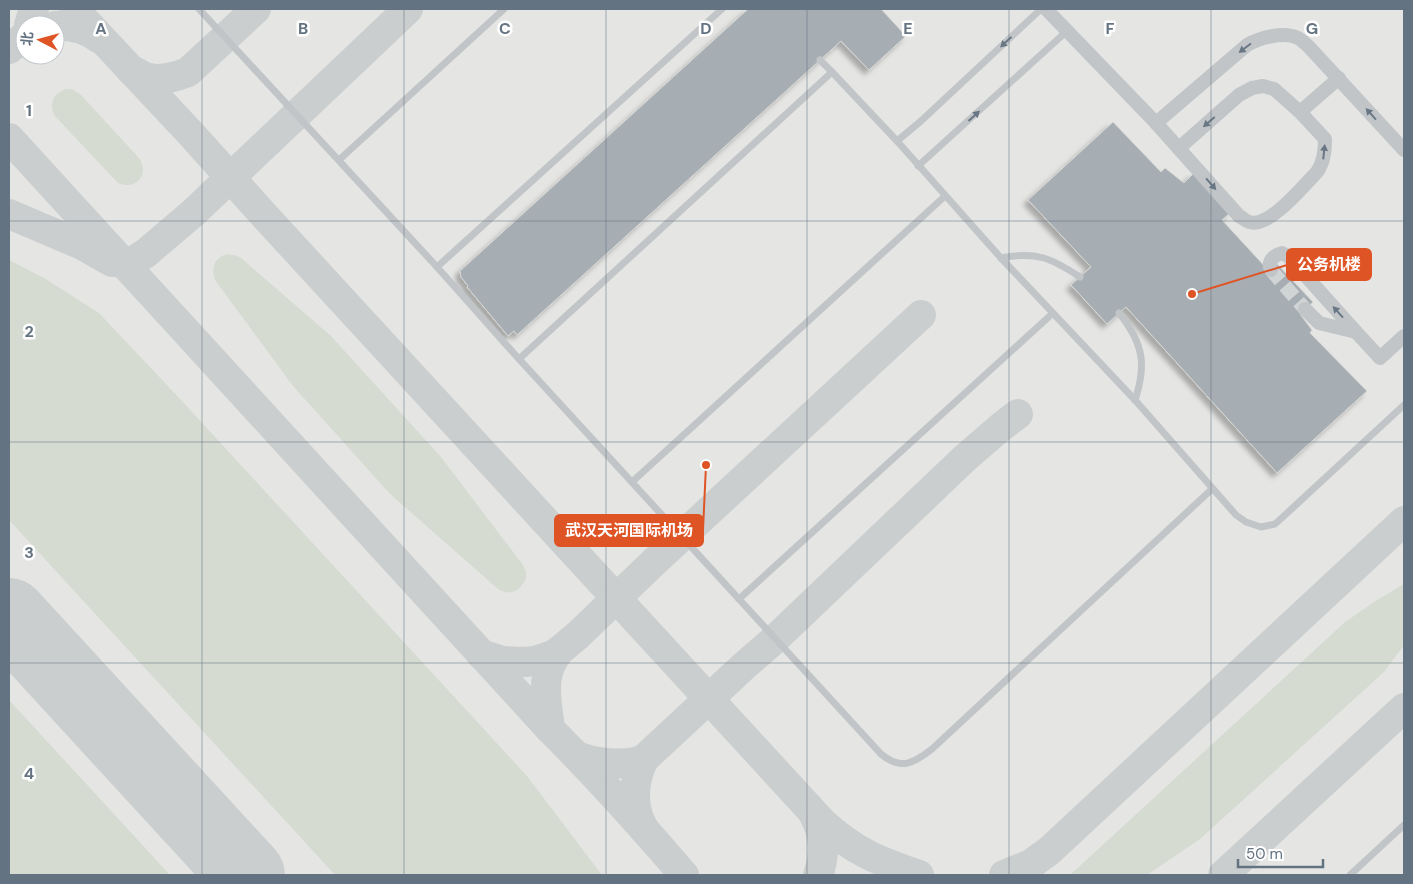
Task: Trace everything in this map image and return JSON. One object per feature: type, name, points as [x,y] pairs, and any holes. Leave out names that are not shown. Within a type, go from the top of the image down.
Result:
[{"type":"street","points":[[1046,9],[1156,123],[1239,216],[1250,222],[1259,222],[1267,219],[1280,210],[1321,168],[1325,138],[1274,89],[1263,86],[1252,88],[1239,95],[1179,148]]},
{"type":"street","points":[[1156,123],[1246,45],[1260,38],[1280,35],[1297,38],[1310,48],[1404,150]]},
{"type":"street","points":[[1300,112],[1339,78]]},
{"type":"street","points":[[1270,270],[1269,263],[1278,254],[1282,253],[1288,256],[1380,358],[1404,336]]},
{"type":"street","points":[[1305,309],[1319,323],[1356,332]]},
{"type":"lane","points":[[199,9],[888,760],[895,763],[910,764],[932,749],[1212,489]]},
{"type":"lane","points":[[339,160],[504,9]]},
{"type":"lane","points":[[437,267],[722,9]]},
{"type":"lane","points":[[897,141],[1042,9]]},
{"type":"lane","points":[[918,166],[1067,31]]},
{"type":"lane","points":[[820,60],[897,141],[1001,258],[1135,400],[1212,489],[1236,515],[1246,522],[1260,527],[1274,524],[1404,405]]},
{"type":"lane","points":[[519,359],[832,72]]},
{"type":"lane","points":[[632,482],[946,196]]},
{"type":"lane","points":[[1001,258],[1014,255],[1032,255],[1048,258],[1080,277]]},
{"type":"lane","points":[[1119,313],[1135,336],[1141,352],[1143,368],[1135,400]]},
{"type":"lane","points":[[739,599],[1053,314]]},
{"type":"lane","points":[[1350,875],[1404,826]]},
{"type":"shaded area","points":[[9,9],[1404,9],[1404,875],[9,875]]},
{"type":"shaded area","points":[[66,89],[72,89],[81,95],[139,158],[143,170],[139,180],[130,185],[118,183],[54,115],[53,99],[58,93]]},
{"type":"shaded area","points":[[227,254],[240,257],[331,336],[441,457],[523,565],[526,571],[526,578],[518,589],[507,592],[498,589],[390,494],[293,386],[215,280],[213,271],[216,261]]},
{"type":"shaded area","points":[[9,260],[44,278],[99,313],[527,776],[602,875],[335,875],[9,520]]},
{"type":"shaded area","points":[[1404,584],[1404,645],[1384,672],[1200,839],[1147,875],[1070,875],[1345,622]]},
{"type":"shaded area","points":[[9,700],[170,875],[9,875]]},
{"type":"building","points":[[748,9],[881,9],[906,36],[869,70],[841,41],[517,335],[514,331],[508,336],[467,287],[460,271]]},
{"type":"building","points":[[1113,122],[1161,172],[1165,168],[1184,183],[1194,173],[1230,213],[1222,220],[1269,271],[1277,264],[1313,302],[1300,314],[1312,330],[1310,333],[1367,391],[1277,473],[1126,307],[1107,324],[1071,285],[1091,267],[1028,200]]},
{"type":"taxiway","points":[[32,15],[34,9]]},
{"type":"taxiway","points":[[74,9],[193,136],[822,822],[856,848],[891,865],[919,875]]},
{"type":"taxiway","points":[[131,70],[145,77],[156,79],[188,72],[256,9]]},
{"type":"taxiway","points":[[106,258],[124,263],[135,260],[146,253],[193,213],[408,9]]},
{"type":"taxiway","points":[[65,26],[79,28],[100,39]]},
{"type":"taxiway","points":[[9,49],[15,44]]},
{"type":"taxiway","points":[[9,138],[684,875]]},
{"type":"taxiway","points":[[9,214],[82,245],[112,262]]},
{"type":"taxiway","points":[[481,654],[503,661],[525,662],[535,661],[559,651],[921,315]]},
{"type":"taxiway","points":[[644,829],[635,803],[636,785],[644,759],[775,639],[965,458],[1018,414]]},
{"type":"taxiway","points":[[1004,875],[1031,864],[1049,851],[1404,521]]},
{"type":"taxiway","points":[[550,729],[546,698],[547,679],[549,670],[559,651]]},
{"type":"taxiway","points":[[1223,875],[1404,708]]},
{"type":"taxiway","points":[[577,756],[592,761],[610,763],[629,763],[644,759]]},
{"type":"taxiway","points":[[813,813],[820,828],[823,844],[821,867],[818,875]]},
{"type":"runway","points":[[9,616],[247,875]]},
{"type":"tunnel","points":[[1271,270],[1305,309]]},
{"type":"place","name":"公务机楼","points":[[1192,294]]},
{"type":"place","name":"武汉天河国际机场","points":[[706,465]]}]
